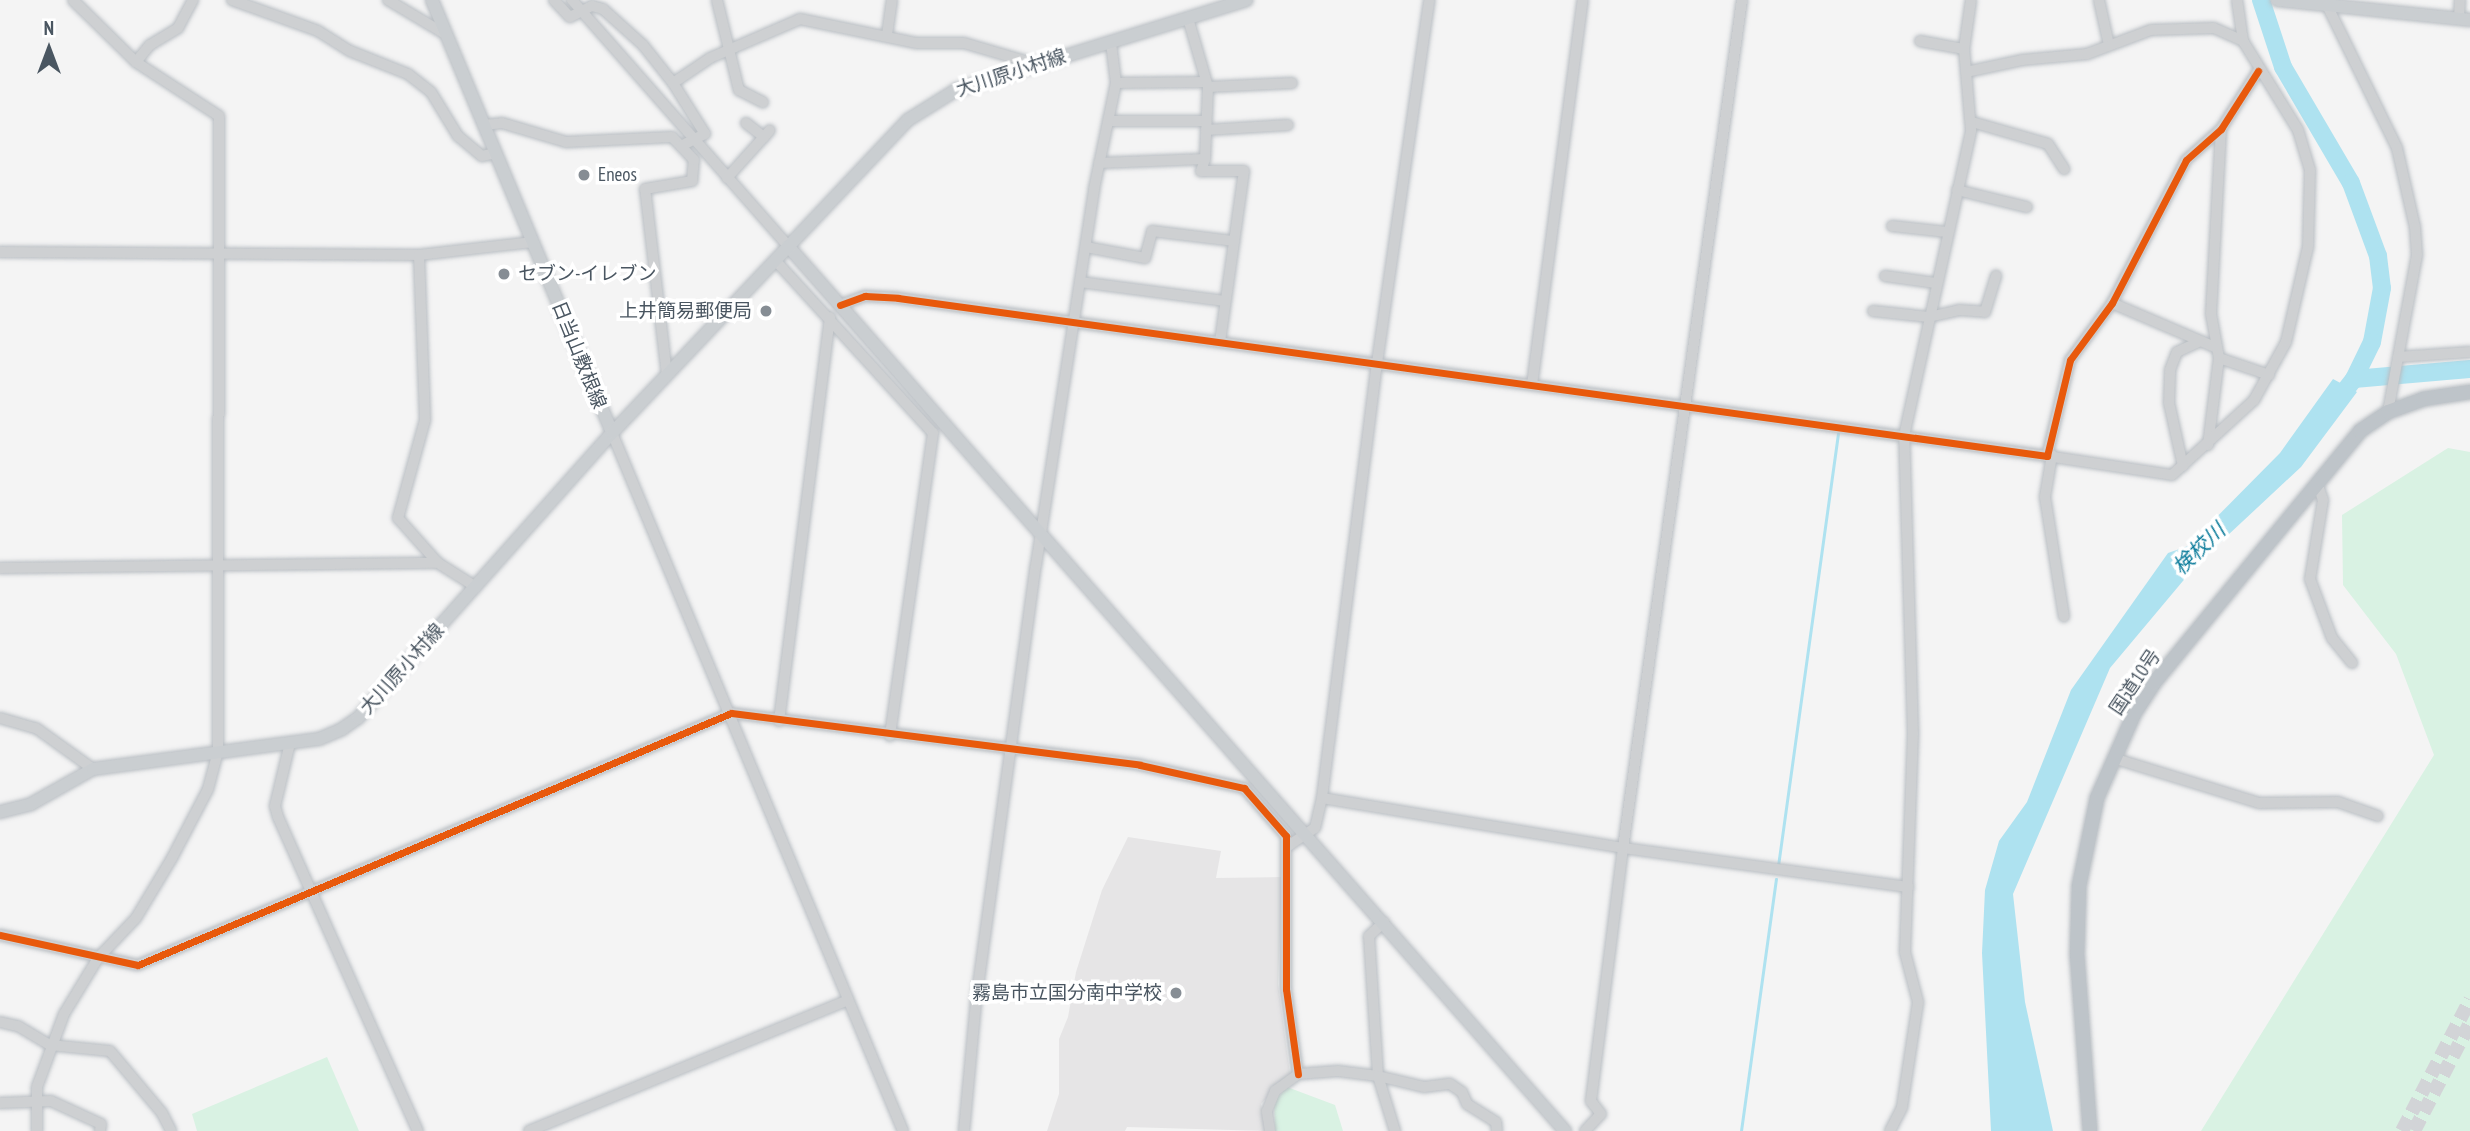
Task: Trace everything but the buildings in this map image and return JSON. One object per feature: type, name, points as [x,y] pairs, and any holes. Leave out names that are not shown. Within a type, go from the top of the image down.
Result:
[{"type":"highway","name":"国道10号","points":[[2090,1131],[2077,955],[2078,896],[2086,840],[2113,758],[2154,684],[2360,431],[2388,412],[2423,399],[2470,392]]},
{"type":"main road","name":"日当山敷根線","points":[[432,0],[612,433],[788,246]]},
{"type":"main road","name":"大川原小村線","points":[[788,246],[908,120],[956,90],[1032,64],[1111,43],[1188,18],[1224,3],[1246,0]]},
{"type":"main road","points":[[2277,0],[2311,4],[2326,2],[2465,19]]},
{"type":"main road","points":[[788,246],[1043,533],[1565,1131]]},
{"type":"main road","name":"大川原小村線","points":[[0,812],[31,803],[93,769],[319,739],[358,718],[612,433]]},
{"type":"street","points":[[37,1131],[37,1087],[50,1045],[98,958],[136,918],[172,858],[208,789],[218,751],[219,116],[136,62],[73,0]]},
{"type":"street","points":[[136,62],[150,45],[178,27],[193,0]]},
{"type":"street","points":[[232,0],[318,31],[350,51],[408,74],[431,92],[458,136],[482,156],[496,153]]},
{"type":"street","points":[[388,0],[445,34]]},
{"type":"street","points":[[554,0],[570,17],[592,6],[618,21],[673,83],[705,134],[681,146]]},
{"type":"street","points":[[572,0],[693,141],[788,246]]},
{"type":"street","points":[[717,0],[739,90],[760,97]]},
{"type":"street","points":[[887,35],[892,0]]},
{"type":"street","points":[[1288,846],[1315,828],[1322,798],[1377,363],[1429,0]]},
{"type":"street","points":[[1532,384],[1583,0]]},
{"type":"street","points":[[1585,1131],[1601,1114],[1591,1101],[1623,848],[1688,406],[1742,0]]},
{"type":"street","points":[[1890,1131],[1902,1107],[1918,1002],[1905,952],[1913,733],[1904,436],[1972,122],[1964,49],[1971,0]]},
{"type":"street","points":[[2099,0],[2109,45]]},
{"type":"street","points":[[840,305],[875,296],[1074,321],[2172,475],[2208,445],[2254,400],[2269,375],[2286,342],[2300,295],[2308,247],[2310,170],[2298,130],[2258,71],[2243,41],[2237,0]]},
{"type":"street","points":[[2460,0],[2465,19]]},
{"type":"street","points":[[2326,2],[2397,148],[2408,181],[2417,255],[2398,359],[2390,387],[2388,412]]},
{"type":"street","points":[[1188,18],[1207,85],[1205,159],[1200,171],[1244,171],[1220,342]]},
{"type":"street","points":[[673,83],[729,49],[800,19],[916,43],[964,43],[1032,64]]},
{"type":"street","points":[[1966,72],[2022,60],[2087,54],[2151,30],[2214,28],[2243,41]]},
{"type":"street","points":[[1920,41],[1964,49]]},
{"type":"street","points":[[964,1131],[976,1001],[1043,533],[1099,163],[1116,83],[1111,43]]},
{"type":"street","points":[[2064,618],[2045,498],[2049,456],[2070,360],[2112,303],[2186,160],[2221,129],[2258,71]]},
{"type":"street","points":[[1116,83],[1292,83]]},
{"type":"street","points":[[1108,121],[1205,126],[1288,125]]},
{"type":"street","points":[[1972,122],[2048,144],[2064,169]]},
{"type":"street","points":[[484,125],[502,123],[566,142],[672,137],[694,160],[692,181],[645,190],[667,375]]},
{"type":"street","points":[[727,178],[767,133],[746,123]]},
{"type":"street","points":[[2208,445],[2218,353],[2211,314],[2221,129]]},
{"type":"street","points":[[1099,163],[1205,159]]},
{"type":"street","points":[[1957,190],[2027,207]]},
{"type":"street","points":[[1892,226],[1947,232]]},
{"type":"street","points":[[1086,247],[1145,258],[1152,231],[1234,241]]},
{"type":"street","points":[[0,252],[419,255],[533,242]]},
{"type":"street","points":[[419,255],[425,420],[398,516],[438,563],[476,587]]},
{"type":"street","points":[[775,260],[830,317],[933,433],[890,736]]},
{"type":"street","points":[[1885,276],[1936,283]]},
{"type":"street","points":[[1874,311],[1929,317],[1959,310],[1985,312],[1996,276]]},
{"type":"street","points":[[1080,282],[1225,301]]},
{"type":"street","points":[[2112,303],[2201,341],[2218,353],[2269,375]]},
{"type":"street","points":[[779,720],[830,317]]},
{"type":"street","points":[[2183,466],[2169,403],[2170,370],[2177,352],[2201,341]]},
{"type":"street","points":[[2398,359],[2470,352]]},
{"type":"street","points":[[612,433],[903,1131]]},
{"type":"street","points":[[2317,482],[2323,500],[2310,579],[2332,638],[2352,663]]},
{"type":"street","points":[[0,568],[135,569],[220,563],[438,563]]},
{"type":"street","points":[[0,935],[138,965],[314,893],[731,713],[890,736],[1013,748],[1140,765],[1244,788],[1286,836],[1288,846],[1286,989],[1298,1074]]},
{"type":"street","points":[[0,718],[36,728],[93,769]]},
{"type":"street","points":[[290,743],[275,806],[418,1131]]},
{"type":"street","points":[[2113,758],[2259,803],[2338,802],[2378,816]]},
{"type":"street","points":[[1322,798],[1623,848],[1908,887]]},
{"type":"street","points":[[1384,922],[1369,936],[1378,1076],[1395,1131]]},
{"type":"street","points":[[529,1131],[848,1000]]},
{"type":"street","points":[[0,1023],[18,1026],[50,1045],[110,1051],[162,1113],[171,1131]]},
{"type":"street","points":[[1270,1131],[1269,1101],[1298,1074],[1338,1071],[1378,1076],[1424,1087],[1450,1084],[1462,1092],[1467,1104],[1496,1122],[1497,1131]]},
{"type":"street","points":[[0,1103],[37,1101],[68,1106],[101,1124],[100,1131]]},
{"type":"shaded area","name":"霧島市立国分南中学校","points":[[1128,837],[1221,851],[1216,878],[1282,877],[1278,984],[1290,1074],[1261,1104],[1266,1131],[1127,1127],[1125,1131],[1047,1131],[1059,1094],[1059,1039],[1068,1017],[1076,972],[1102,890]]},
{"type":"green space","points":[[2448,448],[2470,452],[2470,1131],[2201,1131],[2434,755],[2396,654],[2343,585],[2342,515]]},
{"type":"green space","points":[[327,1057],[359,1131],[197,1131],[192,1114]]},
{"type":"green space","points":[[1287,1087],[1335,1105],[1343,1131],[1275,1131],[1274,1102]]},
{"type":"water","points":[[2333,379],[2357,392],[2301,467],[2198,563],[2110,668],[2013,894],[2025,1002],[2053,1131],[1991,1131],[1982,953],[1985,890],[1999,841],[2027,802],[2071,690],[2168,553],[2188,546],[2280,453]]},
{"type":"waterway","name":"検校川","points":[[2261,0],[2283,67],[2351,183],[2378,256],[2382,288],[2372,342],[2354,379],[2334,405]]},
{"type":"waterway","points":[[2354,379],[2470,369]]},
{"type":"waterway","points":[[1778,866],[1838,434]]},
{"type":"waterway","points":[[1741,1131],[1776,879]]},
{"type":"tunnel","points":[[2402,1131],[2470,1000]]},
{"type":"tunnel","points":[[2414,1131],[2470,1023]]},
{"type":"cycle path","points":[[840,305],[865,296],[898,298],[2047,456],[2070,360],[2112,303],[2186,160],[2221,129],[2258,71]]},
{"type":"cycle path","points":[[0,935],[138,965],[731,713],[1140,765],[1244,788],[1286,836],[1286,989],[1298,1074]]},
{"type":"place","name":"Eneos","points":[[584,175]]},
{"type":"place","name":"セブン-イレブン","points":[[504,274]]},
{"type":"place","name":"上井簡易郵便局","points":[[766,311]]},
{"type":"place","name":"霧島市立国分南中学校","points":[[1176,993]]}]
